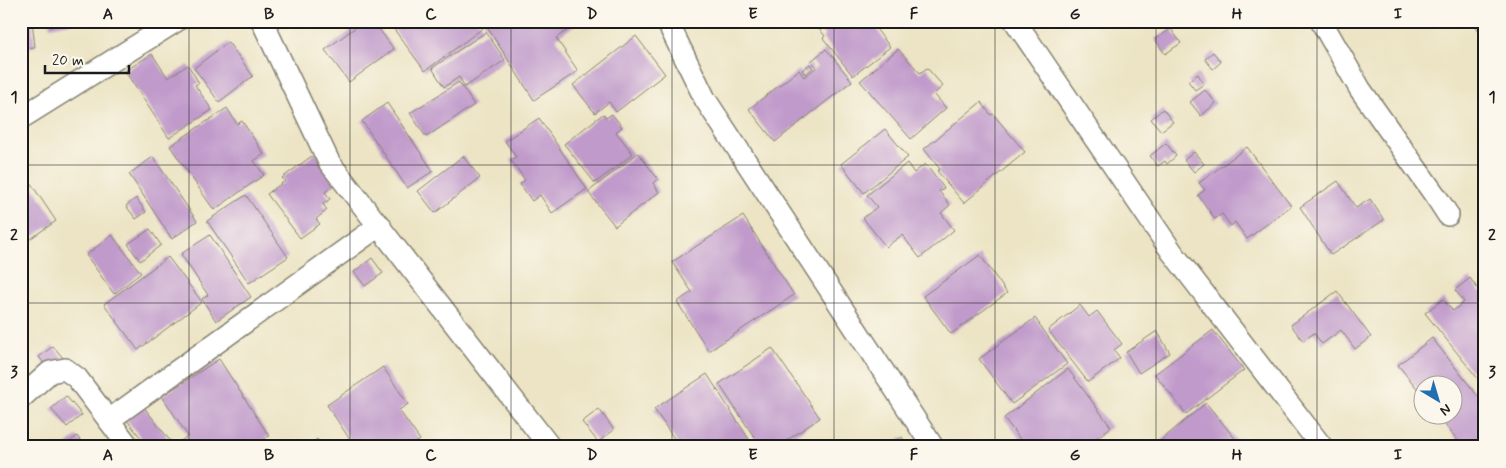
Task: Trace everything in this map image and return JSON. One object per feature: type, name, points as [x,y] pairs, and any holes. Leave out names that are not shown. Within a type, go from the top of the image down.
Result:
[{"type":"street","points":[[21,118],[176,21]]},
{"type":"street","points":[[262,21],[329,162],[380,225],[550,447]]},
{"type":"street","points":[[667,21],[705,99],[933,447]]},
{"type":"street","points":[[1015,21],[1172,252],[1322,447]]},
{"type":"street","points":[[1321,21],[1360,89],[1448,215]]},
{"type":"street","points":[[109,420],[380,225]]},
{"type":"street","points":[[21,398],[50,372],[65,369],[76,378],[129,447]]},
{"type":"building","points":[[21,21],[32,21],[35,47],[21,48]]},
{"type":"building","points":[[49,21],[77,21],[77,22],[50,27]]},
{"type":"building","points":[[364,21],[373,21],[394,49],[349,82],[325,50]]},
{"type":"building","points":[[399,21],[478,21],[483,28],[425,71],[393,28],[400,23]]},
{"type":"building","points":[[483,21],[581,21],[556,38],[578,71],[534,100]]},
{"type":"building","points":[[813,21],[870,21],[890,47],[853,76],[823,38],[825,36]]},
{"type":"building","points":[[1473,21],[1485,21],[1485,30],[1480,33]]},
{"type":"building","points":[[1171,29],[1181,43],[1165,54],[1155,39]]},
{"type":"building","points":[[486,32],[505,60],[465,87],[459,77],[444,87],[432,68]]},
{"type":"building","points":[[636,36],[665,74],[616,112],[609,102],[595,113],[573,85]]},
{"type":"building","points":[[228,42],[253,76],[219,102],[194,68]]},
{"type":"building","points":[[826,49],[852,81],[775,142],[749,109],[799,70],[804,77],[817,67],[811,61]]},
{"type":"building","points":[[898,49],[920,73],[927,68],[943,86],[934,94],[946,108],[911,139],[860,81]]},
{"type":"building","points":[[1213,52],[1221,62],[1213,69],[1205,59]]},
{"type":"building","points":[[152,54],[168,78],[188,65],[199,83],[195,85],[212,110],[169,138],[125,71]]},
{"type":"building","points":[[810,64],[813,68],[805,74],[802,70]]},
{"type":"building","points":[[1198,74],[1204,84],[1195,90],[1188,81]]},
{"type":"building","points":[[459,82],[474,105],[426,137],[410,113]]},
{"type":"building","points":[[1205,90],[1216,103],[1201,116],[1190,102]]},
{"type":"building","points":[[981,102],[1025,152],[964,203],[937,171],[940,169],[924,149]]},
{"type":"building","points":[[387,103],[433,171],[407,188],[362,121]]},
{"type":"building","points":[[227,108],[237,124],[242,121],[264,154],[254,161],[264,175],[214,210],[170,146]]},
{"type":"building","points":[[1163,109],[1173,122],[1161,131],[1151,119]]},
{"type":"building","points":[[603,114],[606,118],[612,114],[622,127],[616,132],[633,154],[595,183],[564,144]]},
{"type":"building","points":[[539,118],[587,189],[552,213],[540,195],[532,201],[520,184],[525,180],[511,160],[516,157],[505,141]]},
{"type":"building","points":[[885,129],[908,157],[864,193],[841,164]]},
{"type":"building","points":[[1166,143],[1176,156],[1167,164],[1165,161],[1158,166],[1150,156]]},
{"type":"building","points":[[1247,147],[1291,206],[1247,239],[1235,222],[1231,226],[1222,214],[1215,219],[1198,195],[1205,190],[1199,183]]},
{"type":"building","points":[[1194,152],[1204,164],[1194,172],[1184,160]]},
{"type":"building","points":[[316,153],[338,182],[325,192],[330,199],[323,204],[327,210],[316,219],[320,224],[300,238],[267,194],[285,181],[282,178]]},
{"type":"building","points":[[638,153],[658,179],[653,183],[659,192],[615,226],[588,192]]},
{"type":"building","points":[[463,156],[480,178],[435,213],[418,191]]},
{"type":"building","points":[[153,157],[197,221],[172,239],[129,174]]},
{"type":"building","points":[[907,163],[914,173],[925,164],[944,188],[939,191],[950,205],[941,213],[954,230],[920,258],[902,235],[886,247],[863,218],[877,207],[867,195]]},
{"type":"building","points":[[28,179],[56,221],[21,245],[21,183]]},
{"type":"building","points":[[1338,181],[1356,208],[1370,199],[1384,220],[1331,255],[1300,207]]},
{"type":"building","points":[[246,195],[288,257],[249,283],[207,221]]},
{"type":"building","points":[[136,198],[146,212],[136,219],[126,206]]},
{"type":"building","points":[[743,216],[794,295],[709,351],[677,302],[692,292],[672,262]]},
{"type":"building","points":[[150,229],[161,245],[140,261],[128,244]]},
{"type":"building","points":[[112,235],[141,273],[114,294],[86,255]]},
{"type":"building","points":[[210,235],[251,297],[216,321],[202,299],[208,295],[181,254]]},
{"type":"building","points":[[980,255],[1007,293],[951,334],[923,296]]},
{"type":"building","points":[[168,257],[202,302],[138,350],[104,304]]},
{"type":"building","points":[[372,258],[383,273],[365,286],[354,272]]},
{"type":"building","points":[[1470,278],[1480,292],[1483,289],[1485,291],[1485,353],[1483,355],[1485,357],[1485,375],[1479,380],[1425,313],[1443,299],[1453,311],[1464,302],[1455,290]]},
{"type":"building","points":[[1337,291],[1371,337],[1355,349],[1341,330],[1322,344],[1314,333],[1303,341],[1291,325]]},
{"type":"building","points":[[1080,305],[1089,317],[1097,311],[1122,344],[1114,350],[1120,358],[1088,382],[1048,330]]},
{"type":"building","points":[[1035,318],[1067,364],[1012,404],[979,359]]},
{"type":"building","points":[[1213,330],[1244,370],[1186,414],[1155,374]]},
{"type":"building","points":[[1157,331],[1170,353],[1139,373],[1126,352]]},
{"type":"building","points":[[1432,338],[1462,376],[1414,376],[1414,385],[1398,365]]},
{"type":"building","points":[[53,346],[64,359],[49,370],[39,357]]},
{"type":"building","points":[[772,348],[820,418],[777,447],[761,447],[719,384]]},
{"type":"building","points":[[219,359],[269,436],[252,447],[182,447],[179,442],[188,436],[162,396]]},
{"type":"building","points":[[383,367],[408,404],[399,410],[420,440],[414,444],[415,447],[355,447],[327,405]]},
{"type":"building","points":[[1068,369],[1111,427],[1085,447],[1026,447],[1004,418]]},
{"type":"building","points":[[707,374],[754,447],[671,447],[677,443],[654,409]]},
{"type":"building","points":[[1464,378],[1485,405],[1485,447],[1463,447],[1446,426],[1464,426]]},
{"type":"building","points":[[66,396],[82,415],[67,427],[51,409]]},
{"type":"building","points":[[1206,403],[1242,447],[1153,447]]},
{"type":"building","points":[[143,406],[175,447],[148,447],[126,419]]},
{"type":"building","points":[[599,409],[614,430],[598,442],[582,422]]},
{"type":"building","points":[[77,436],[85,447],[64,447]]},
{"type":"building","points":[[902,437],[908,447],[886,447]]},
{"type":"building","points":[[317,439],[323,447],[307,447]]}]
